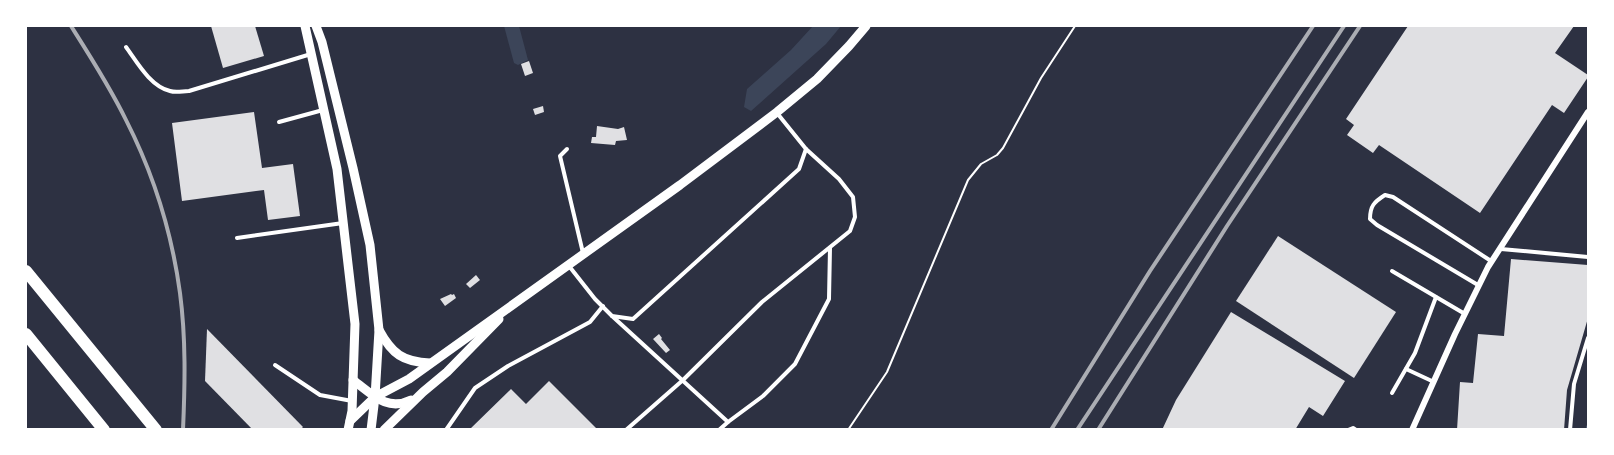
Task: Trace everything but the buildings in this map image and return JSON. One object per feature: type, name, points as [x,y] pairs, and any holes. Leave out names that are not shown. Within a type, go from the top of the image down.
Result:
[{"type":"highway","points":[[26,272],[156,429]]},
{"type":"highway","points":[[26,334],[104,429]]},
{"type":"main road","points":[[305,26],[336,169],[343,224],[354,324],[352,401],[349,425]]},
{"type":"main road","points":[[316,26],[322,42],[370,245],[379,330],[371,429]]},
{"type":"main road","points":[[349,425],[375,396],[409,379],[680,185],[777,112],[817,79],[866,26]]},
{"type":"main road","points":[[384,429],[469,351],[512,304]]},
{"type":"main road","points":[[379,330],[391,349],[403,357],[413,362],[430,363]]},
{"type":"main road","points":[[353,380],[388,404],[398,405],[423,392]]},
{"type":"street","points":[[1412,429],[1478,285],[1588,112]]},
{"type":"lane","points":[[126,47],[148,77],[169,91],[178,92],[189,91],[312,54]]},
{"type":"lane","points":[[279,122],[324,110]]},
{"type":"lane","points":[[626,429],[683,380],[762,302],[850,231],[855,218],[852,197],[839,179],[806,149],[777,112]]},
{"type":"lane","points":[[567,148],[560,156],[583,254]]},
{"type":"lane","points":[[612,316],[633,319],[799,169],[806,149]]},
{"type":"lane","points":[[1478,285],[1377,225],[1370,219],[1370,210],[1376,201],[1385,195],[1394,197],[1492,261]]},
{"type":"lane","points":[[237,238],[343,224]]},
{"type":"lane","points":[[719,429],[763,396],[795,364],[830,299],[830,248]]},
{"type":"lane","points":[[1500,249],[1588,257]]},
{"type":"lane","points":[[568,264],[595,299],[612,316],[728,422]]},
{"type":"lane","points":[[1392,271],[1464,314]]},
{"type":"lane","points":[[1392,393],[1414,353],[1436,297]]},
{"type":"lane","points":[[446,429],[475,388],[508,366],[590,322],[603,306]]},
{"type":"lane","points":[[1570,429],[1574,384],[1588,338]]},
{"type":"lane","points":[[276,364],[320,395],[352,401]]},
{"type":"lane","points":[[1406,369],[1434,382]]},
{"type":"lane","points":[[1348,429],[1356,429]]},
{"type":"path","points":[[848,429],[888,372],[968,180],[981,164],[997,155],[1003,148],[1041,78],[1075,26]]},
{"type":"shaded area","points":[[504,26],[519,26],[528,60],[518,65],[514,63]]},
{"type":"shaded area","points":[[813,26],[841,26],[826,44],[751,111],[744,107],[747,89],[791,50]]},
{"type":"railway","points":[[71,26],[107,84],[136,140],[167,226],[182,310],[183,430]]},
{"type":"railway","points":[[1051,430],[1150,271],[1313,26]]},
{"type":"railway","points":[[1077,430],[1344,26]]},
{"type":"railway","points":[[1098,430],[1227,226],[1360,26]]}]
